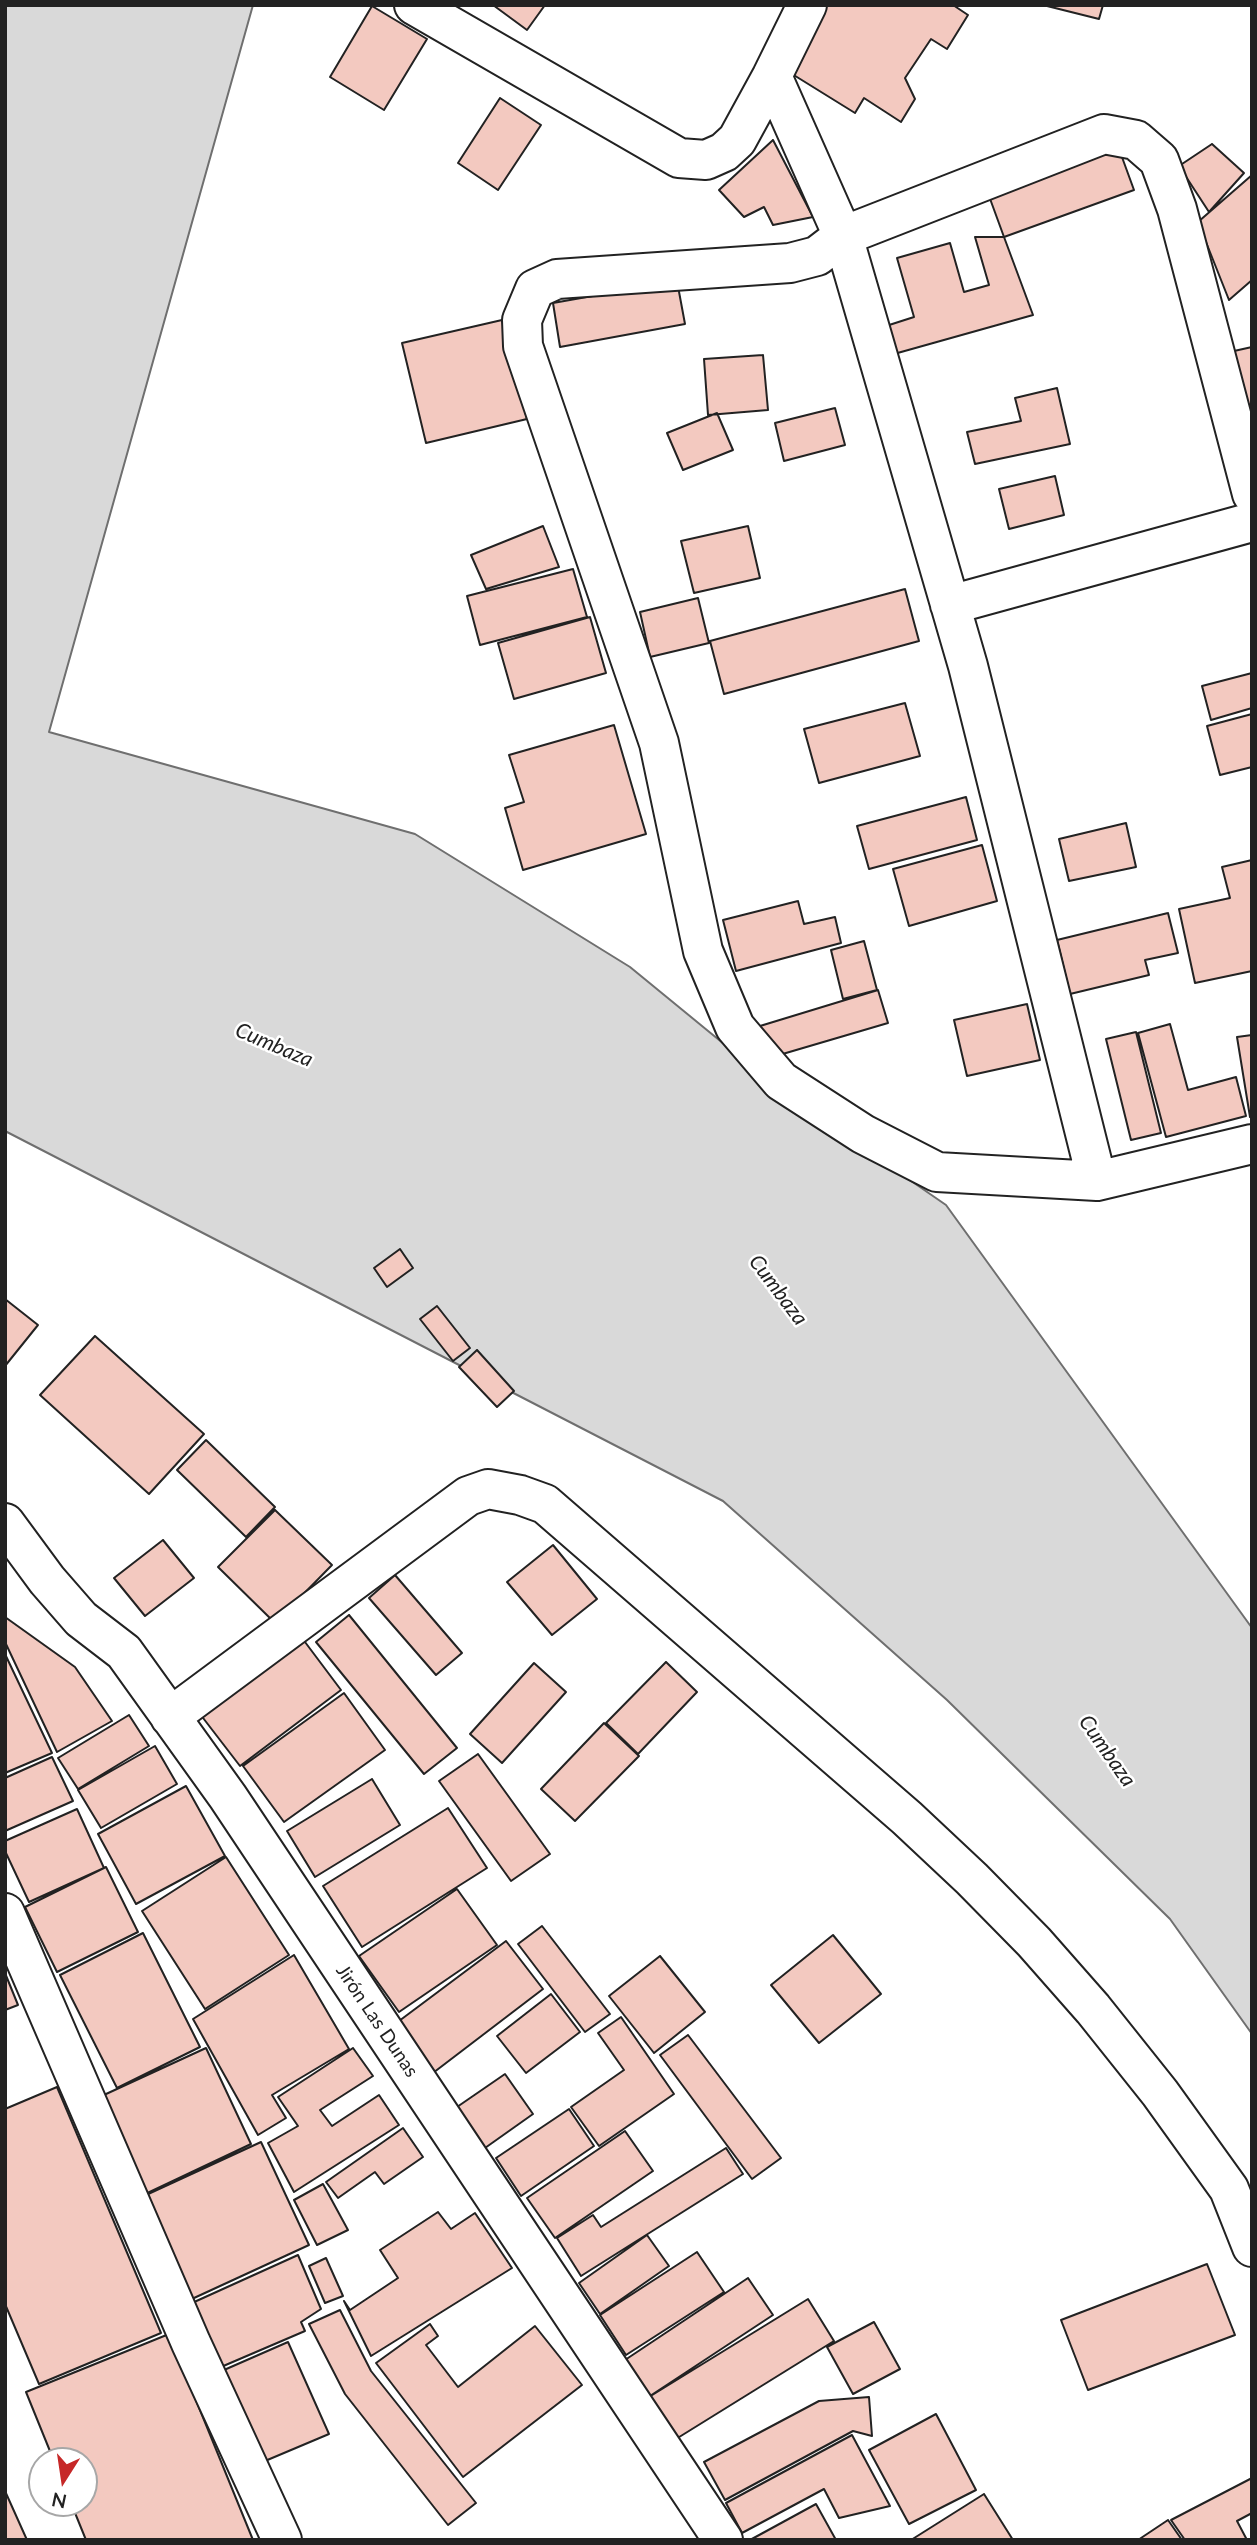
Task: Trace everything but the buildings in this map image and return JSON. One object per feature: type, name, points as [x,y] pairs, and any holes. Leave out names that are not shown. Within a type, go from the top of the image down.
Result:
[{"type":"street","points":[[414,5],[679,158],[706,160],[724,152],[737,140],[807,5]]},
{"type":"street","points":[[772,76],[843,236],[968,666],[1097,1181]]},
{"type":"street","points":[[1252,494],[1177,209],[1158,160],[1136,140],[1104,134],[843,236],[817,256],[790,263],[557,279],[535,289],[522,320],[523,346],[659,743],[703,951],[735,1027],[781,1081],[863,1134],[937,1172],[1097,1181],[1252,1144]]},
{"type":"street","points":[[950,605],[1252,522]]},
{"type":"street","points":[[170,1717],[468,1496],[488,1489],[520,1494],[545,1504],[907,1818],[972,1878],[1034,1942],[1093,2009],[1160,2093],[1229,2189],[1252,2247]]},
{"type":"street","name":"Jirón Las Dunas","points":[[5,1523],[47,1580],[81,1619],[124,1652],[228,1797],[723,2540]]},
{"type":"street","points":[[5,1913],[191,2343],[282,2540]]},
{"type":"water","name":"Cumbaza","points":[[5,5],[253,5],[49,732],[415,834],[630,967],[785,1094],[946,1205],[1252,1628],[1252,2034],[1170,1919],[947,1700],[723,1501],[5,1131]]}]
